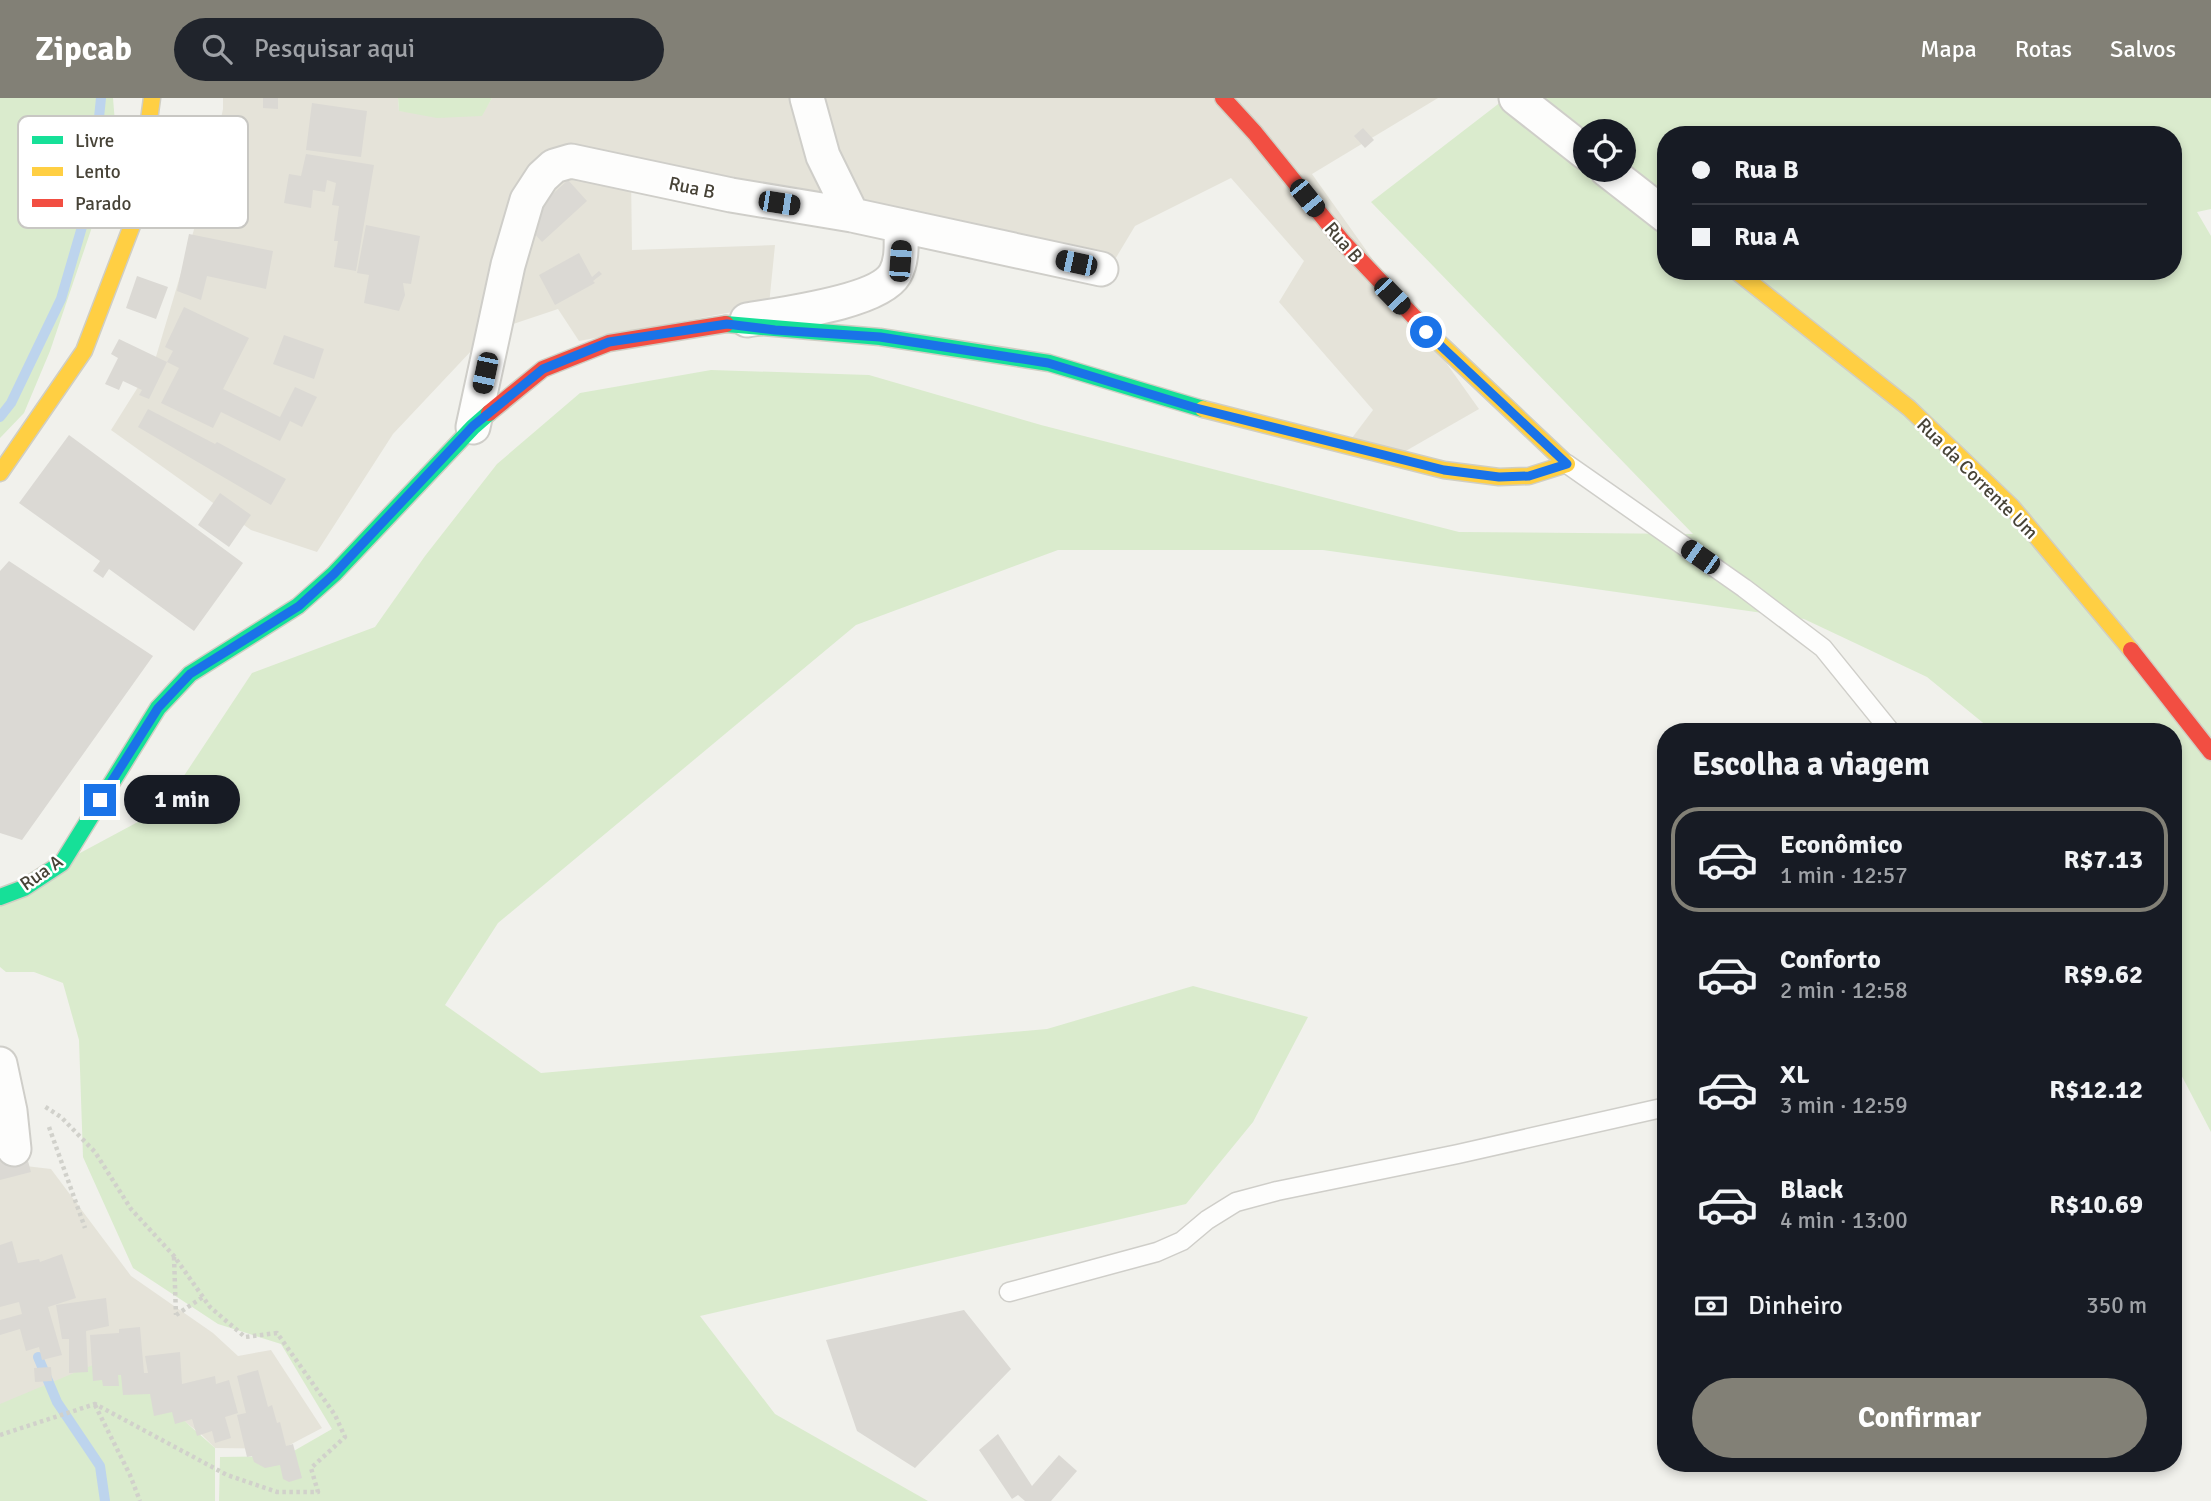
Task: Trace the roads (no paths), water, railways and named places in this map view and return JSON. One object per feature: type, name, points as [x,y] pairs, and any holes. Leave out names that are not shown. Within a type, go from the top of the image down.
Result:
[{"type":"street","points":[[150,116],[152,98]]},
{"type":"street","points":[[807,98],[823,156],[852,215]]},
{"type":"street","name":"Rua B","points":[[1223,98],[1341,240],[1392,296],[1444,350],[1567,464]]},
{"type":"street","points":[[1516,98],[1573,143]]},
{"type":"street","name":"Rua B","points":[[473,426],[508,265],[527,201],[542,177],[554,166],[571,161],[730,195],[852,215],[1101,268]]},
{"type":"street","points":[[1622,182],[1657,209]]},
{"type":"street","points":[[727,324],[844,302],[878,290],[894,276],[900,261],[901,226]]},
{"type":"street","points":[[0,473],[84,351],[131,228]]},
{"type":"street","name":"Rua da Corrente Um","points":[[1747,280],[1909,408],[2012,507],[2104,615],[2211,752]]},
{"type":"street","name":"Rua A","points":[[0,897],[24,888],[62,863],[158,708],[190,674],[299,606],[334,574],[473,426],[543,369],[609,342],[727,324],[880,337],[1048,363],[1196,408],[1444,470],[1499,477],[1529,476],[1567,464]]},
{"type":"street","points":[[0,1064],[15,1149]]},
{"type":"lane","points":[[1567,464],[1744,588],[1823,648],[1884,723]]},
{"type":"lane","points":[[1009,1292],[1157,1252],[1182,1241],[1207,1220],[1236,1202],[1657,1109]]},
{"type":"waterway","points":[[99,116],[101,98]]},
{"type":"waterway","points":[[0,417],[11,403],[61,299],[82,228]]},
{"type":"waterway","points":[[38,1357],[57,1402],[100,1466],[105,1501]]}]
